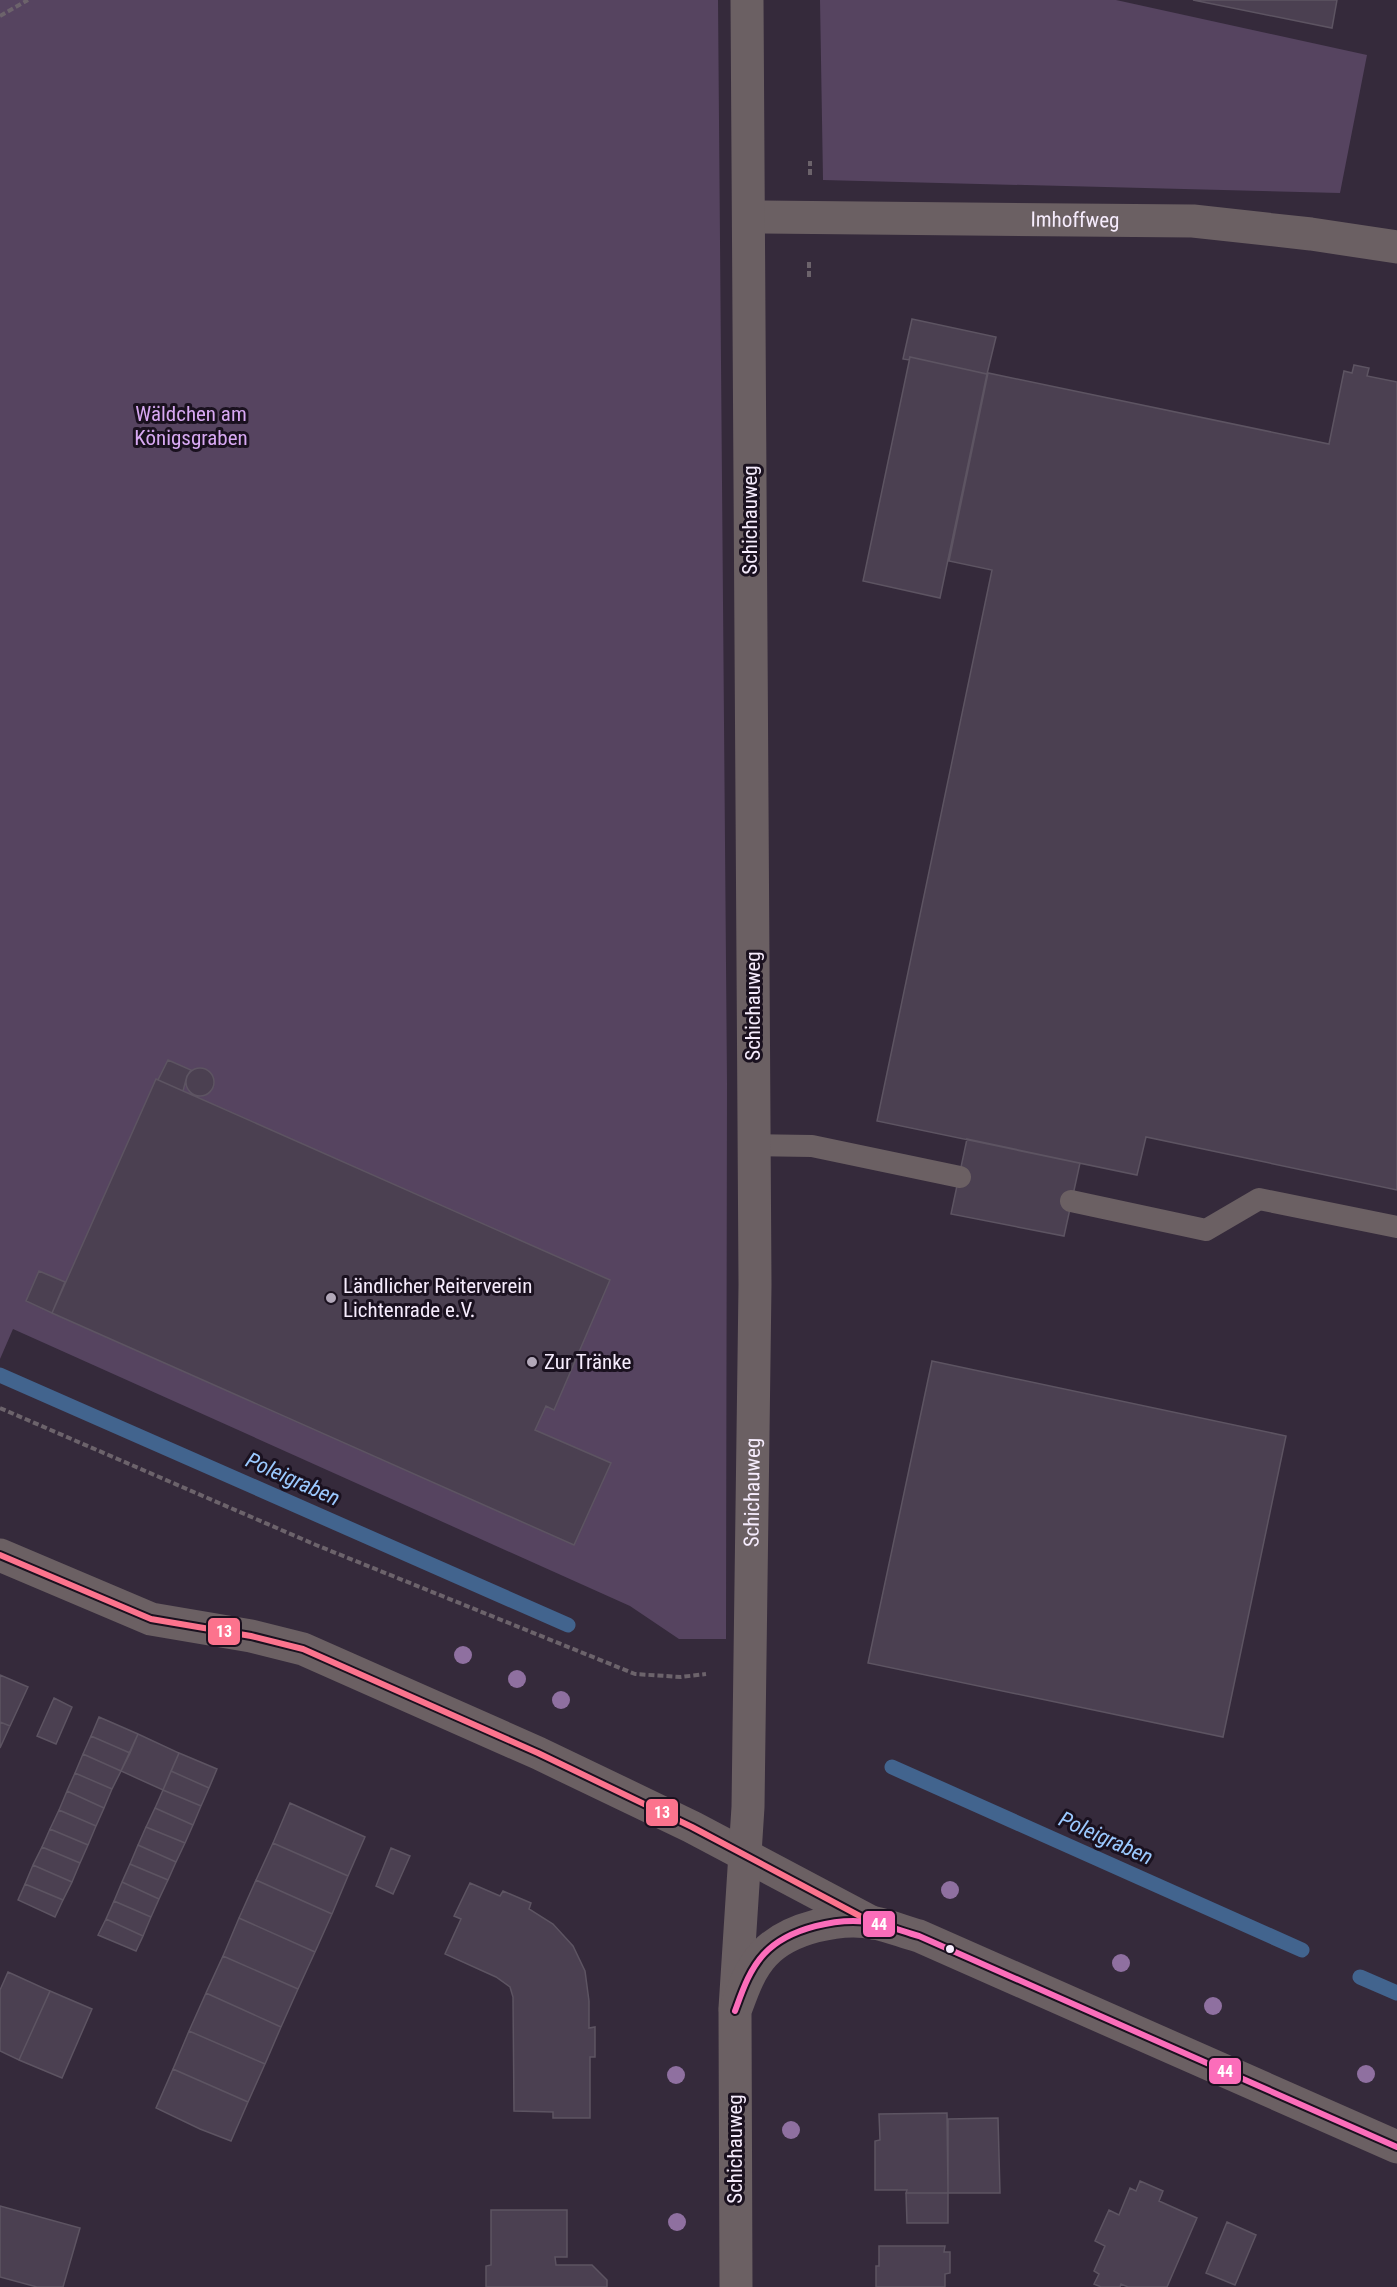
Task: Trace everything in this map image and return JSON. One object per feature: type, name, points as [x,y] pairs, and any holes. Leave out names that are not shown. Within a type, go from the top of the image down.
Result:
[{"type":"street","name":"Schichauweg","points":[[736,2287],[735,2011],[748,1807],[755,1297],[747,0]]},
{"type":"street","name":"Imhoffweg","points":[[749,217],[1192,221],[1322,235],[1397,247]]},
{"type":"street","points":[[0,1555],[151,1619],[251,1636],[303,1649],[538,1753],[692,1827],[873,1923],[919,1936],[1397,2147]]},
{"type":"street","name":"Schichauweg","points":[[735,2011],[747,1979],[764,1954],[787,1936],[813,1926],[836,1922],[873,1923]]},
{"type":"lane","points":[[754,1145],[812,1146],[960,1177]]},
{"type":"lane","points":[[1071,1201],[1206,1230],[1259,1199],[1397,1227]]},
{"type":"path","points":[[0,16],[28,0]]},
{"type":"path","points":[[0,1407],[316,1545],[635,1674],[681,1677],[751,1669]]},
{"type":"green space","name":"Wäldchen am Königsgraben","points":[[0,0],[718,0],[727,1083],[726,1639],[679,1639],[630,1606],[13,1329],[0,1359]]},
{"type":"green space","points":[[820,0],[1116,0],[1367,55],[1340,193],[823,180]]},
{"type":"building","points":[[1193,0],[1337,0],[1332,28]]},
{"type":"building","points":[[912,319],[996,337],[987,374],[910,357],[909,360],[903,359]]},
{"type":"building","points":[[910,357],[987,374],[940,598],[863,581]]},
{"type":"building","points":[[1354,365],[1369,368],[1367,376],[1397,382],[1397,1190],[1146,1137],[1137,1175],[877,1121],[992,570],[949,561],[988,373],[1329,444],[1344,371],[1352,373]]},
{"type":"building","points":[[168,1060],[191,1070],[183,1091],[158,1080]]},
{"type":"building","points":[[200,1068],[210,1072],[214,1082],[210,1092],[200,1096],[190,1092],[186,1082],[190,1072]]},
{"type":"building","name":"Ländlicher Reiterverein Lichtenrade e.V.","points":[[156,1079],[610,1280],[554,1410],[546,1406],[535,1430],[611,1463],[574,1545],[52,1313]]},
{"type":"building","points":[[967,1139],[1080,1163],[1064,1236],[951,1214]]},
{"type":"building","points":[[39,1271],[65,1282],[52,1313],[26,1301]]},
{"type":"building","points":[[932,1361],[1286,1436],[1223,1737],[868,1663]]},
{"type":"building","points":[[0,1675],[28,1687],[10,1726],[0,1722]]},
{"type":"building","points":[[54,1698],[72,1707],[56,1744],[37,1736]]},
{"type":"building","points":[[99,1717],[138,1734],[130,1753],[91,1736]]},
{"type":"building","points":[[0,1722],[10,1726],[0,1748]]},
{"type":"building","points":[[138,1734],[179,1753],[163,1790],[121,1771]]},
{"type":"building","points":[[91,1736],[130,1753],[121,1771],[83,1754]]},
{"type":"building","points":[[179,1753],[217,1769],[209,1788],[171,1771]]},
{"type":"building","points":[[83,1754],[121,1771],[112,1789],[75,1773]]},
{"type":"building","points":[[171,1771],[209,1788],[201,1806],[163,1790]]},
{"type":"building","points":[[75,1773],[112,1789],[104,1808],[67,1791]]},
{"type":"building","points":[[163,1790],[201,1806],[193,1825],[155,1808]]},
{"type":"building","points":[[67,1791],[104,1808],[96,1826],[59,1810]]},
{"type":"building","points":[[290,1803],[365,1837],[348,1876],[273,1843]]},
{"type":"building","points":[[155,1808],[193,1825],[185,1843],[146,1827]]},
{"type":"building","points":[[59,1810],[96,1826],[88,1845],[50,1829]]},
{"type":"building","points":[[146,1827],[185,1843],[176,1862],[138,1845]]},
{"type":"building","points":[[50,1829],[88,1845],[80,1863],[42,1847]]},
{"type":"building","points":[[273,1843],[348,1876],[332,1914],[256,1880]]},
{"type":"building","points":[[138,1845],[176,1862],[168,1880],[130,1864]]},
{"type":"building","points":[[42,1847],[80,1863],[72,1882],[33,1865]]},
{"type":"building","points":[[391,1848],[410,1856],[393,1894],[376,1886]]},
{"type":"building","points":[[130,1864],[168,1880],[159,1899],[122,1882]]},
{"type":"building","points":[[33,1865],[72,1882],[63,1900],[25,1884]]},
{"type":"building","points":[[256,1880],[332,1914],[315,1952],[239,1918]]},
{"type":"building","points":[[122,1882],[159,1899],[151,1917],[114,1901]]},
{"type":"building","points":[[470,1883],[500,1896],[503,1891],[531,1903],[529,1909],[553,1924],[573,1946],[585,1971],[589,2001],[589,2028],[595,2027],[595,2057],[590,2057],[590,2118],[553,2118],[553,2112],[514,2111],[513,1997],[510,1987],[496,1977],[445,1954],[461,1919],[454,1916]]},
{"type":"building","points":[[25,1884],[63,1900],[55,1917],[18,1900]]},
{"type":"building","points":[[114,1901],[151,1917],[143,1936],[106,1919]]},
{"type":"building","points":[[239,1918],[315,1952],[298,1989],[223,1956]]},
{"type":"building","points":[[106,1919],[143,1936],[136,1951],[98,1935]]},
{"type":"building","points":[[223,1956],[298,1989],[281,2027],[206,1993]]},
{"type":"building","points":[[8,1972],[50,1991],[19,2060],[0,2051],[0,1990]]},
{"type":"building","points":[[50,1991],[92,2009],[62,2078],[19,2060]]},
{"type":"building","points":[[206,1993],[281,2027],[265,2064],[189,2031]]},
{"type":"building","points":[[189,2031],[265,2064],[248,2102],[173,2069]]},
{"type":"building","points":[[173,2069],[248,2102],[231,2141],[156,2108]]},
{"type":"building","points":[[947,2113],[948,2193],[875,2190],[875,2141],[880,2140],[879,2114]]},
{"type":"building","points":[[998,2118],[1000,2193],[948,2193],[948,2119]]},
{"type":"building","points":[[1140,2181],[1163,2191],[1159,2201],[1197,2218],[1167,2287],[1128,2287],[1121,2284],[1120,2287],[1101,2287],[1094,2284],[1099,2274],[1094,2271],[1105,2246],[1095,2241],[1109,2210],[1119,2215],[1130,2188],[1136,2191]]},
{"type":"building","points":[[906,2193],[948,2193],[948,2223],[907,2223]]},
{"type":"building","points":[[0,2206],[80,2228],[63,2287],[37,2287],[0,2277]]},
{"type":"building","points":[[491,2210],[567,2210],[567,2257],[555,2257],[556,2265],[592,2265],[607,2280],[607,2287],[486,2287],[486,2266],[491,2265]]},
{"type":"building","points":[[1227,2222],[1256,2235],[1235,2285],[1206,2273]]},
{"type":"building","points":[[879,2246],[945,2246],[944,2252],[950,2252],[950,2273],[945,2274],[945,2287],[876,2287]]},
{"type":"waterway","name":"Poleigraben","points":[[0,1375],[568,1625]]},
{"type":"waterway","name":"Poleigraben","points":[[892,1767],[1302,1950]]},
{"type":"waterway","name":"Poleigraben","points":[[1360,1977],[1397,1993]]},
{"type":"transit line","name":"13","points":[[0,1555],[151,1619],[251,1636],[303,1649],[538,1753],[692,1827],[873,1923]]},
{"type":"transit line","name":"44","points":[[735,2011],[754,1967],[774,1945],[815,1926],[846,1921],[875,1923],[919,1936],[1397,2147]]},
{"type":"place","name":"Ländlicher Reiterverein Lichtenrade e.V.","points":[[331,1298]]},
{"type":"place","name":"Zur Tränke","points":[[532,1362]]}]
